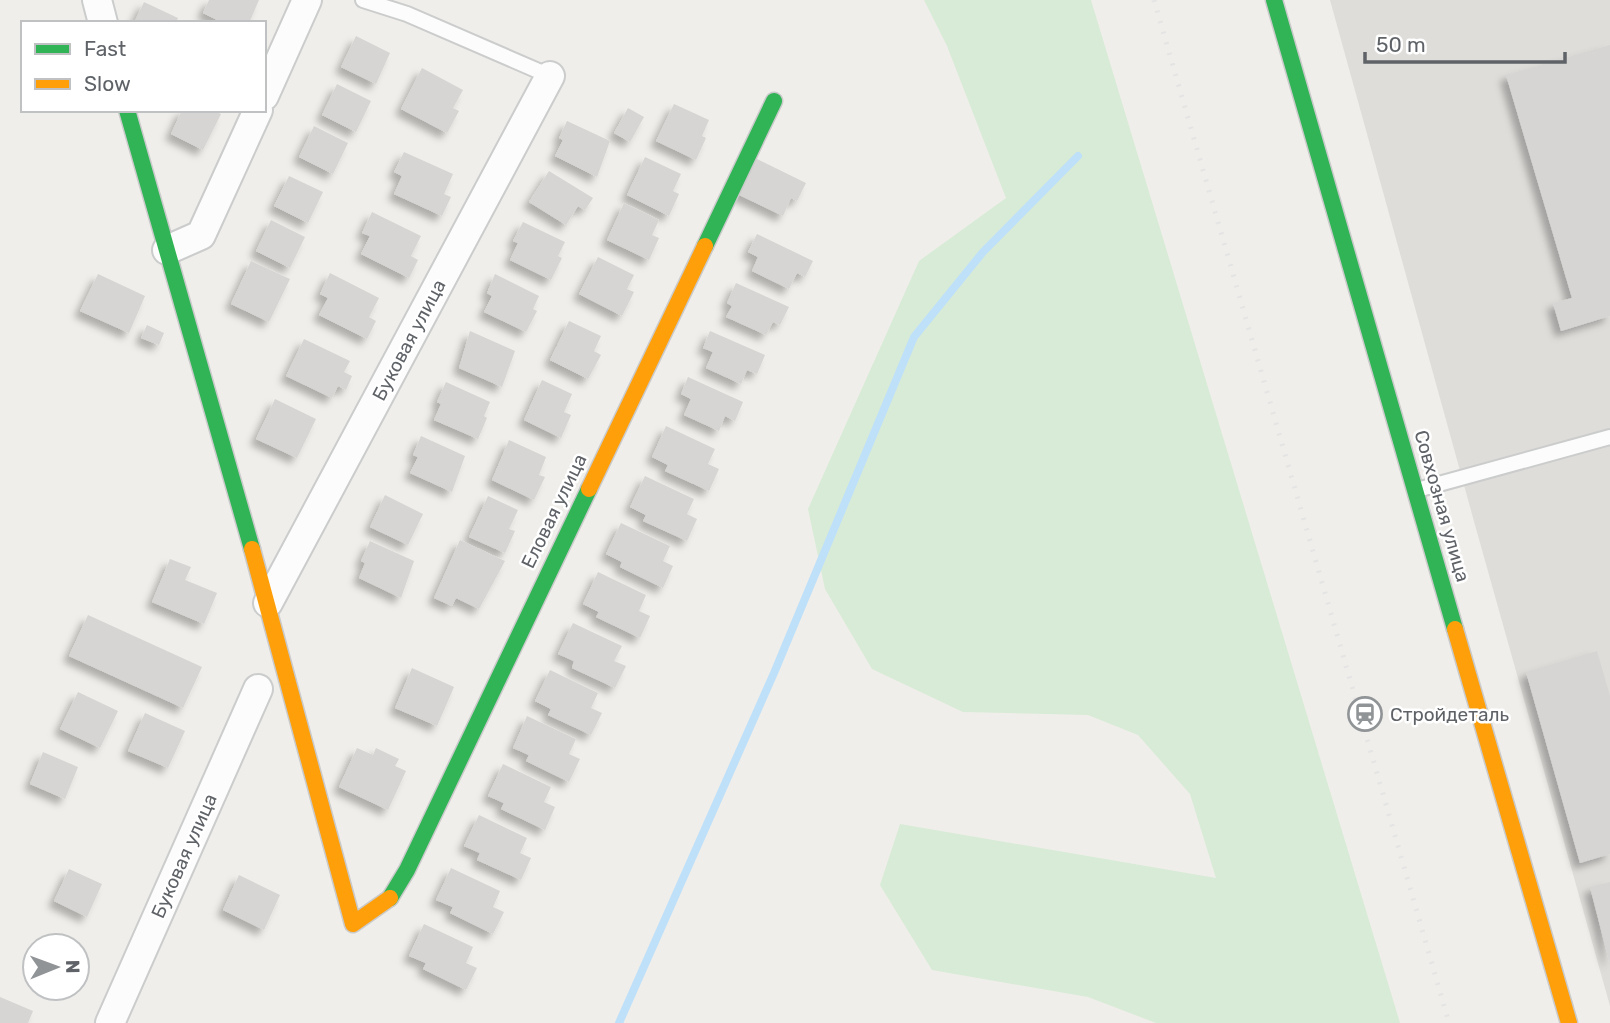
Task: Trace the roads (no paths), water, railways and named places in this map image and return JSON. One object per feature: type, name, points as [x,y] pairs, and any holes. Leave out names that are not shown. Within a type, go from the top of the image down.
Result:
[{"type":"street","points":[[97,0],[102,21]]},
{"type":"street","points":[[266,92],[307,0]]},
{"type":"street","name":"Совхозная улица","points":[[1274,0],[1569,1023]]},
{"type":"street","name":"Буковая улица","points":[[268,603],[550,76]]},
{"type":"street","name":"Еловая улица","points":[[268,603],[353,924],[390,898],[407,870],[774,101]]},
{"type":"street","points":[[128,112],[268,603]]},
{"type":"street","points":[[167,250],[201,236],[257,112]]},
{"type":"street","name":"Буковая улица","points":[[110,1023],[258,689]]},
{"type":"lane","points":[[363,0],[407,14],[550,76]]},
{"type":"lane","points":[[1416,490],[1610,437]]},
{"type":"waterway","points":[[619,1023],[774,673],[914,337],[983,252],[1078,156]]},
{"type":"railway","points":[[1154,0],[1449,1023]]},
{"type":"place","name":"Стройдеталь","points":[[1365,714]]}]
